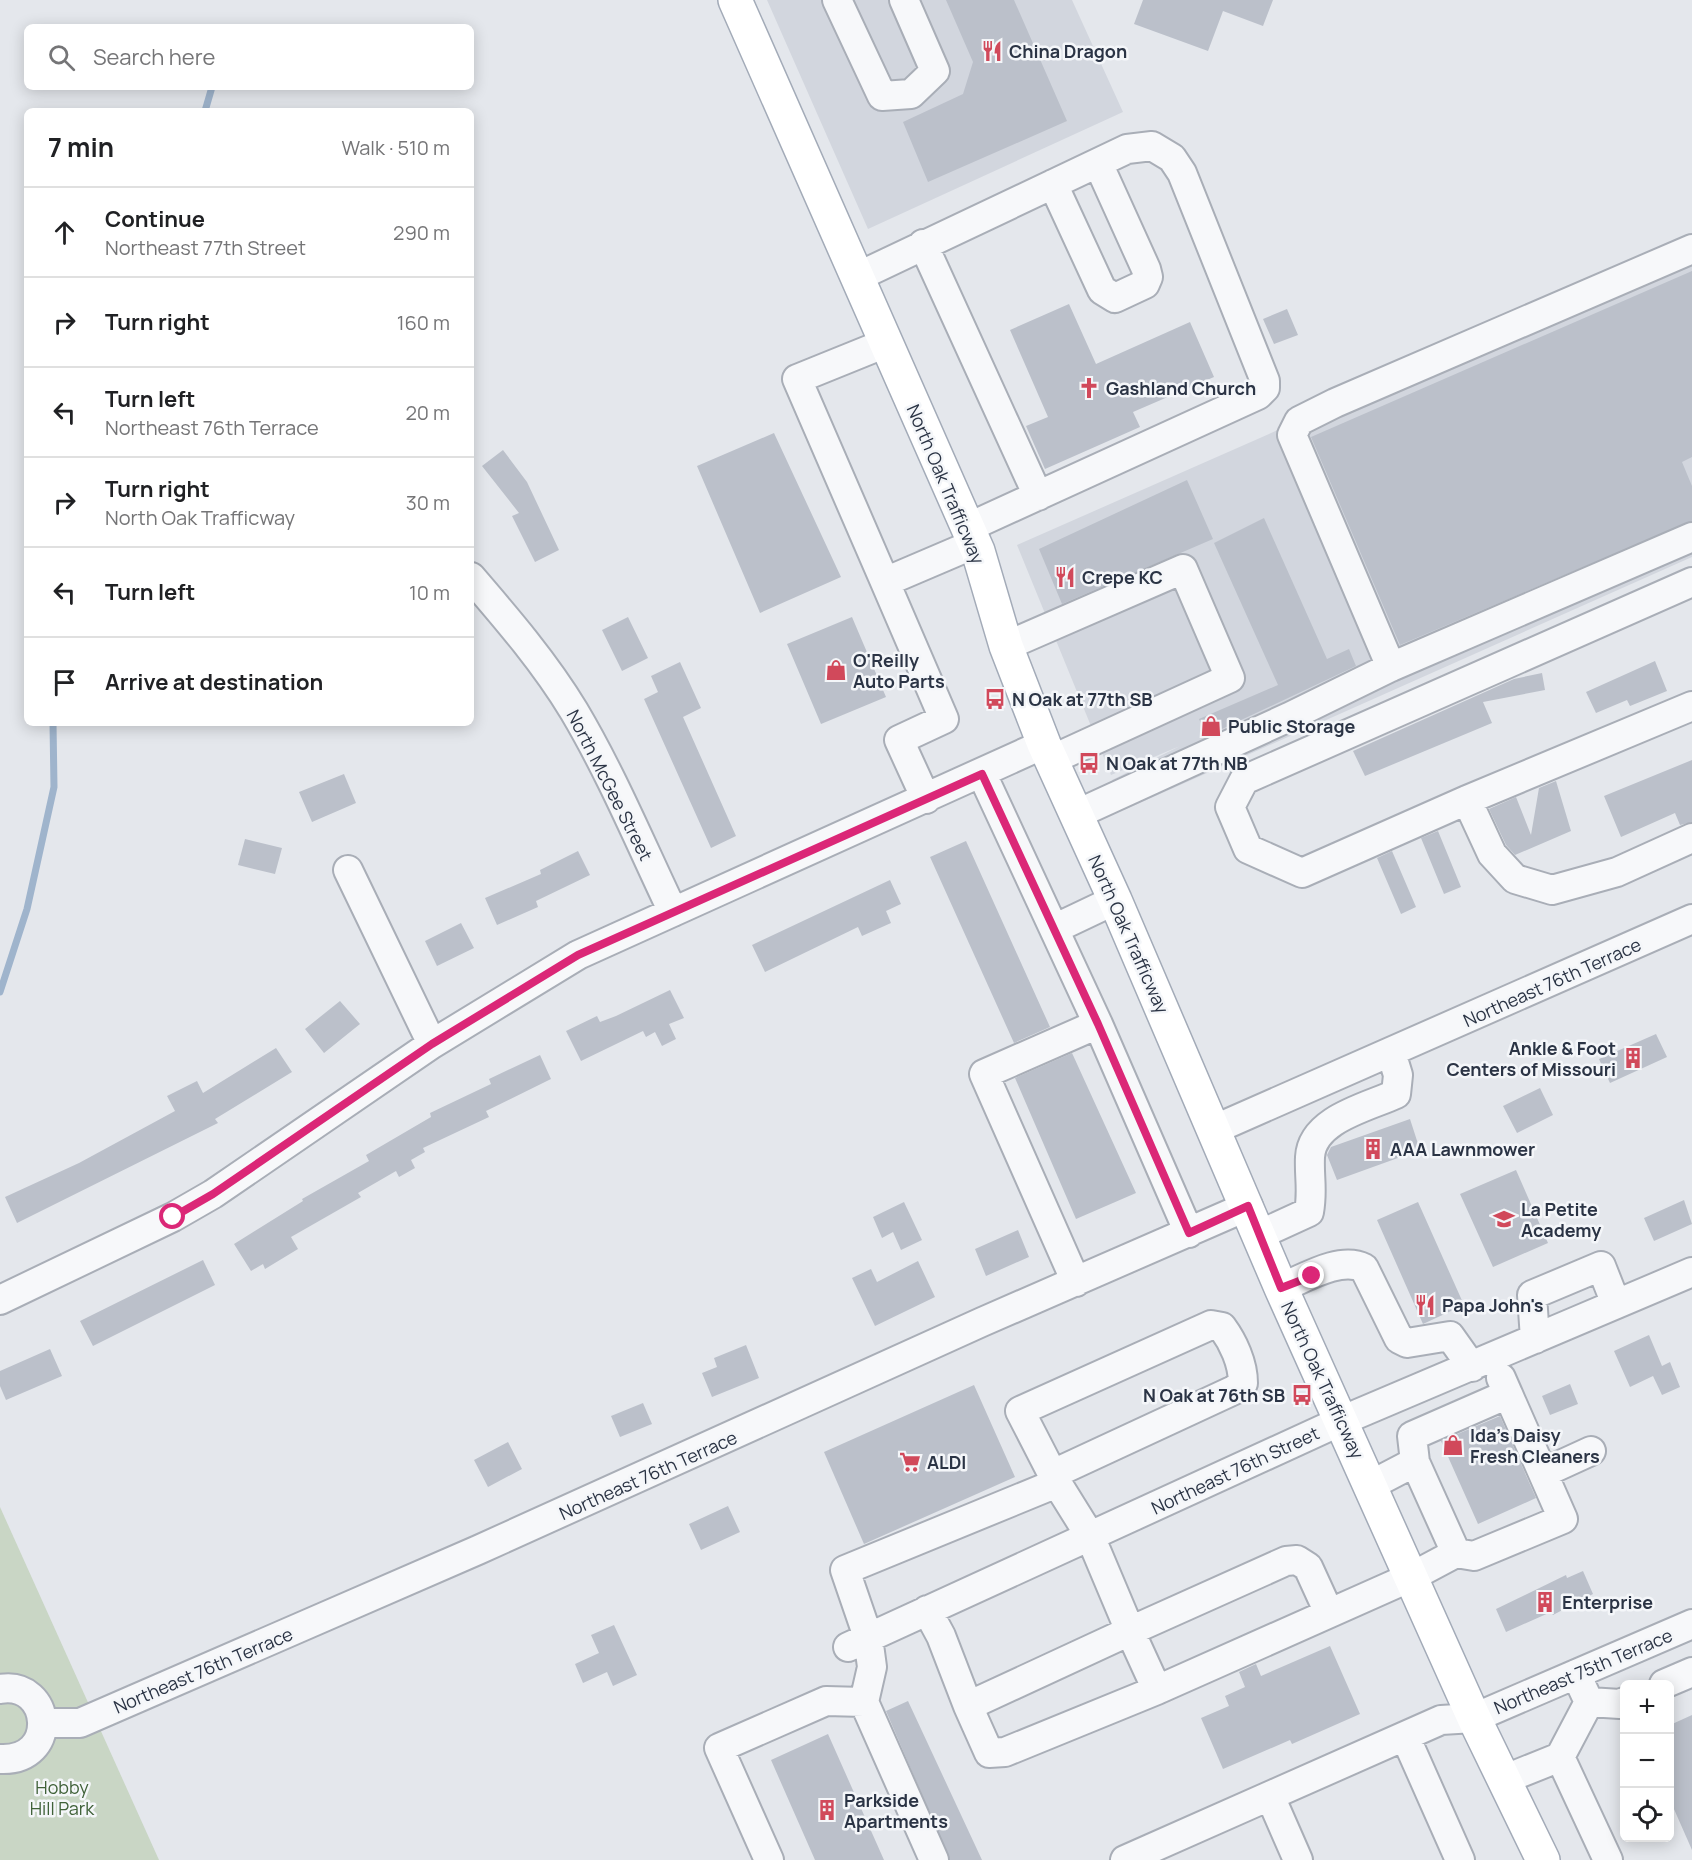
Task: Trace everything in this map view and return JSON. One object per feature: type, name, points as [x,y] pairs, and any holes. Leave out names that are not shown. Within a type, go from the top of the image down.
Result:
[{"type":"main road","name":"North Oak Trafficway","points":[[735,0],[971,536],[1006,646],[1075,815],[1115,900],[1281,1288],[1474,1718],[1544,1860]]},
{"type":"street","points":[[837,0],[882,96],[911,94],[935,71],[904,0]]},
{"type":"street","points":[[857,277],[1127,149],[1152,146],[1172,158],[1182,173],[1265,381],[1265,388],[1258,395],[1038,496],[971,536],[885,582]]},
{"type":"street","points":[[1053,184],[1102,290],[1115,298],[1145,284],[1148,277],[1146,269],[1098,163]]},
{"type":"street","points":[[923,244],[1038,496]]},
{"type":"street","points":[[1391,667],[1292,435],[1299,421],[1335,403],[1692,249]]},
{"type":"street","points":[[886,343],[797,379],[944,719],[899,740],[926,799]]},
{"type":"street","points":[[1075,815],[1289,717],[1391,667],[1692,537]]},
{"type":"street","points":[[0,1300],[173,1217],[213,1194],[432,1044],[578,955],[982,774],[1048,752],[1230,678],[1184,568],[1006,646]]},
{"type":"street","name":"North McGee Street","points":[[474,582],[538,659],[573,710],[598,754],[673,912]]},
{"type":"street","points":[[1692,582],[1244,780],[1230,807],[1248,849],[1302,873],[1467,800],[1692,706]]},
{"type":"street","points":[[982,774],[1098,1024],[1189,1233]]},
{"type":"street","points":[[1467,800],[1492,854],[1515,879],[1552,890],[1617,872],[1692,838]]},
{"type":"street","points":[[348,870],[432,1044]]},
{"type":"street","points":[[1054,929],[1115,900]]},
{"type":"street","name":"Northeast 76th Terrace","points":[[1213,1130],[1692,919]]},
{"type":"street","points":[[1076,1282],[984,1074],[1098,1024]]},
{"type":"street","name":"Northeast 76th Terrace","points":[[42,1723],[80,1723],[489,1546],[1189,1233],[1309,1212],[1313,1191],[1310,1155],[1314,1141],[1329,1124],[1396,1094],[1398,1075],[1390,1052]]},
{"type":"street","points":[[927,1610],[941,1636],[989,1753],[1005,1752],[1157,1690],[1411,1577],[1456,1553],[1474,1556],[1563,1519],[1508,1394],[1482,1363],[1450,1336],[1407,1344],[1399,1339],[1364,1268],[1356,1264],[1344,1263],[1281,1288]]},
{"type":"street","points":[[1535,1339],[1532,1294],[1601,1266],[1616,1304]]},
{"type":"street","name":"Northeast 76th Street","points":[[858,1642],[1341,1421],[1692,1272]]},
{"type":"street","points":[[934,1860],[864,1702],[872,1667],[858,1642],[845,1570],[1055,1478],[1234,1390],[1243,1383],[1243,1372],[1230,1338],[1222,1327],[1211,1324],[1020,1411],[1055,1478],[1090,1536],[1157,1690]]},
{"type":"street","points":[[1456,1553],[1415,1462],[1412,1436],[1508,1394]]},
{"type":"street","points":[[1543,1473],[1591,1450]]},
{"type":"street","points":[[1371,1485],[1415,1462]]},
{"type":"street","points":[[968,1706],[1286,1562],[1297,1560],[1308,1568],[1329,1613]]},
{"type":"street","name":"Northeast 75th Terrace","points":[[1125,1860],[1441,1720],[1474,1718],[1692,1624]]},
{"type":"street","points":[[1673,1680],[1692,1672]]},
{"type":"street","points":[[1576,1674],[1589,1702]]},
{"type":"street","points":[[0,1689],[19,1690],[29,1696],[37,1705],[42,1723],[40,1739],[33,1748],[12,1759],[0,1759]]},
{"type":"street","points":[[769,1860],[719,1748],[826,1701],[864,1702]]},
{"type":"street","points":[[1589,1702],[1620,1704]]},
{"type":"street","points":[[1503,1780],[1560,1757],[1589,1702]]},
{"type":"street","points":[[1405,1736],[1460,1860]]},
{"type":"street","points":[[1560,1757],[1608,1860]]},
{"type":"street","points":[[1270,1796],[1298,1860]]},
{"type":"shaded area","points":[[767,0],[1072,0],[1123,112],[868,229]]},
{"type":"shaded area","name":"Public Storage","points":[[1692,240],[1692,557],[1124,810],[1112,780],[1180,746],[1111,775],[1017,545],[1269,434]]},
{"type":"green space","name":"Hobby Hill Park","points":[[0,1507],[159,1860],[0,1860]]},
{"type":"building","points":[[946,0],[1014,0],[1067,121],[928,182],[903,122],[963,94],[973,62]]},
{"type":"building","points":[[1143,0],[1273,0],[1263,26],[1223,11],[1208,51],[1134,24]]},
{"type":"building","name":"Public Storage","points":[[1692,271],[1692,457],[1682,462],[1692,486],[1692,521],[1400,645],[1311,437]]},
{"type":"building","points":[[1069,304],[1096,364],[1190,322],[1214,377],[1133,412],[1140,427],[1045,469],[1026,426],[1048,417],[1010,330]]},
{"type":"building","points":[[1287,309],[1298,335],[1274,344],[1263,319]]},
{"type":"building","points":[[774,433],[841,577],[760,613],[697,466]]},
{"type":"building","points":[[503,450],[527,482],[559,550],[535,562],[512,516],[519,513],[482,466]]},
{"type":"building","points":[[1187,480],[1213,539],[1062,604],[1039,549]]},
{"type":"building","points":[[1264,518],[1327,659],[1349,649],[1356,666],[1207,736],[1199,719],[1278,685],[1214,543]]},
{"type":"building","points":[[628,617],[648,658],[622,671],[602,630]]},
{"type":"building","name":"O'Reilly Auto Parts","points":[[852,617],[886,697],[821,724],[787,644]]},
{"type":"building","points":[[1655,661],[1667,691],[1630,706],[1627,700],[1596,713],[1586,692]]},
{"type":"building","points":[[680,662],[701,708],[683,717],[736,836],[711,848],[644,699],[658,692],[651,676]]},
{"type":"building","points":[[1542,673],[1545,690],[1483,702],[1492,723],[1365,776],[1353,751],[1514,679]]},
{"type":"building","points":[[1692,760],[1692,822],[1680,825],[1675,813],[1621,837],[1604,796]]},
{"type":"building","points":[[344,774],[356,803],[312,822],[299,792]]},
{"type":"building","points":[[1556,781],[1571,831],[1515,855],[1506,845],[1489,809],[1516,797],[1531,835],[1539,788]]},
{"type":"building","points":[[1438,831],[1461,887],[1444,894],[1421,838]]},
{"type":"building","points":[[245,839],[282,848],[275,874],[238,865]]},
{"type":"building","points":[[966,841],[1050,1027],[1014,1043],[930,857]]},
{"type":"building","points":[[578,851],[590,875],[536,901],[538,907],[497,925],[485,898],[541,874],[540,870]]},
{"type":"building","points":[[1392,851],[1416,907],[1401,914],[1377,858]]},
{"type":"building","points":[[890,880],[901,904],[886,911],[891,923],[862,936],[858,927],[765,972],[752,945]]},
{"type":"building","points":[[461,923],[474,948],[437,966],[425,941]]},
{"type":"building","points":[[670,990],[684,1018],[669,1024],[676,1039],[662,1046],[655,1032],[646,1037],[643,1031],[581,1061],[566,1031],[597,1016],[600,1022],[616,1016]]},
{"type":"building","points":[[340,1001],[360,1024],[324,1053],[305,1029]]},
{"type":"building","name":"Ankle & Foot Centers of Missouri","points":[[1656,1034],[1667,1057],[1610,1083],[1599,1059]]},
{"type":"building","points":[[276,1048],[292,1072],[215,1119],[218,1123],[17,1223],[5,1197],[79,1163],[175,1111],[167,1096],[197,1081],[203,1093]]},
{"type":"building","points":[[1072,1053],[1136,1193],[1076,1219],[1015,1078]]},
{"type":"building","points":[[540,1055],[551,1079],[486,1111],[489,1117],[423,1148],[425,1152],[411,1160],[415,1168],[399,1177],[396,1171],[358,1193],[361,1197],[291,1237],[298,1249],[265,1269],[263,1264],[251,1271],[234,1244],[303,1201],[302,1199],[369,1161],[366,1155],[431,1117],[430,1113],[491,1084],[489,1079]]},
{"type":"building","points":[[1540,1088],[1553,1115],[1517,1133],[1503,1106]]},
{"type":"building","name":"AAA Lawnmower","points":[[1410,1119],[1420,1150],[1337,1180],[1327,1155],[1331,1147]]},
{"type":"building","name":"La Petite Academy","points":[[1516,1170],[1548,1243],[1493,1267],[1460,1194]]},
{"type":"building","points":[[1684,1200],[1692,1224],[1654,1241],[1644,1218]]},
{"type":"building","points":[[904,1202],[922,1240],[901,1250],[893,1232],[882,1238],[873,1217]]},
{"type":"building","points":[[1418,1202],[1464,1305],[1423,1324],[1377,1220]]},
{"type":"building","points":[[1018,1230],[1029,1257],[986,1276],[975,1249]]},
{"type":"building","points":[[203,1260],[215,1285],[93,1346],[80,1321]]},
{"type":"building","points":[[918,1261],[935,1297],[875,1326],[852,1278],[871,1269],[877,1282]]},
{"type":"building","points":[[1649,1335],[1662,1366],[1670,1362],[1680,1387],[1662,1395],[1653,1376],[1630,1387],[1614,1351]]},
{"type":"building","points":[[746,1345],[759,1378],[712,1397],[702,1373],[717,1367],[714,1358]]},
{"type":"building","points":[[50,1349],[62,1376],[6,1400],[0,1386],[0,1371]]},
{"type":"building","points":[[1570,1384],[1578,1404],[1550,1415],[1542,1396]]},
{"type":"building","name":"ALDI","points":[[974,1385],[1015,1477],[864,1544],[824,1452]]},
{"type":"building","points":[[643,1403],[652,1424],[620,1437],[611,1416]]},
{"type":"building","points":[[1500,1416],[1536,1498],[1478,1524],[1441,1441]]},
{"type":"building","points":[[508,1442],[522,1469],[488,1487],[474,1460]]},
{"type":"building","points":[[728,1506],[740,1532],[701,1550],[689,1524]]},
{"type":"building","name":"Enterprise","points":[[1583,1571],[1593,1594],[1553,1615],[1551,1612],[1506,1632],[1496,1609],[1566,1575],[1567,1578]]},
{"type":"building","points":[[614,1625],[637,1675],[613,1686],[607,1672],[583,1683],[575,1664],[599,1653],[591,1635]]},
{"type":"building","points":[[1330,1646],[1360,1714],[1292,1744],[1290,1740],[1223,1769],[1201,1718],[1229,1706],[1225,1696],[1245,1687],[1239,1672],[1256,1664],[1261,1676]]},
{"type":"building","points":[[908,1701],[982,1860],[950,1860],[886,1711]]},
{"type":"building","points":[[1692,1715],[1692,1850],[1674,1809],[1674,1723]]},
{"type":"building","name":"Parkside Apartments","points":[[828,1734],[884,1860],[815,1860],[771,1760]]},
{"type":"waterway","points":[[206,108],[211,90]]},
{"type":"waterway","points":[[0,992],[27,909],[54,787],[53,726]]},
{"type":"place","name":"China Dragon","points":[[992,51]]},
{"type":"place","name":"Gashland Church","points":[[1089,388]]},
{"type":"place","name":"Crepe KC","points":[[1065,577]]},
{"type":"place","name":"O'Reilly Auto Parts","points":[[836,670]]},
{"type":"place","name":"N Oak at 77th SB","points":[[995,699]]},
{"type":"place","name":"Public Storage","points":[[1211,726]]},
{"type":"place","name":"N Oak at 77th NB","points":[[1089,763]]},
{"type":"place","name":"Ankle & Foot Centers of Missouri","points":[[1633,1058]]},
{"type":"place","name":"AAA Lawnmower","points":[[1373,1149]]},
{"type":"place","name":"La Petite Academy","points":[[1504,1219]]},
{"type":"place","name":"Papa John's","points":[[1425,1305]]},
{"type":"place","name":"N Oak at 76th SB","points":[[1302,1395]]},
{"type":"place","name":"Ida's Daisy Fresh Cleaners","points":[[1453,1445]]},
{"type":"place","name":"ALDI","points":[[910,1462]]},
{"type":"place","name":"Enterprise","points":[[1545,1602]]},
{"type":"place","name":"Parkside Apartments","points":[[827,1810]]},
{"type":"route","points":[[173,1217],[213,1194],[432,1044],[472,1021],[526,984],[578,955],[645,923],[982,774],[1098,1024],[1189,1233],[1248,1206],[1281,1288],[1312,1276]]}]
